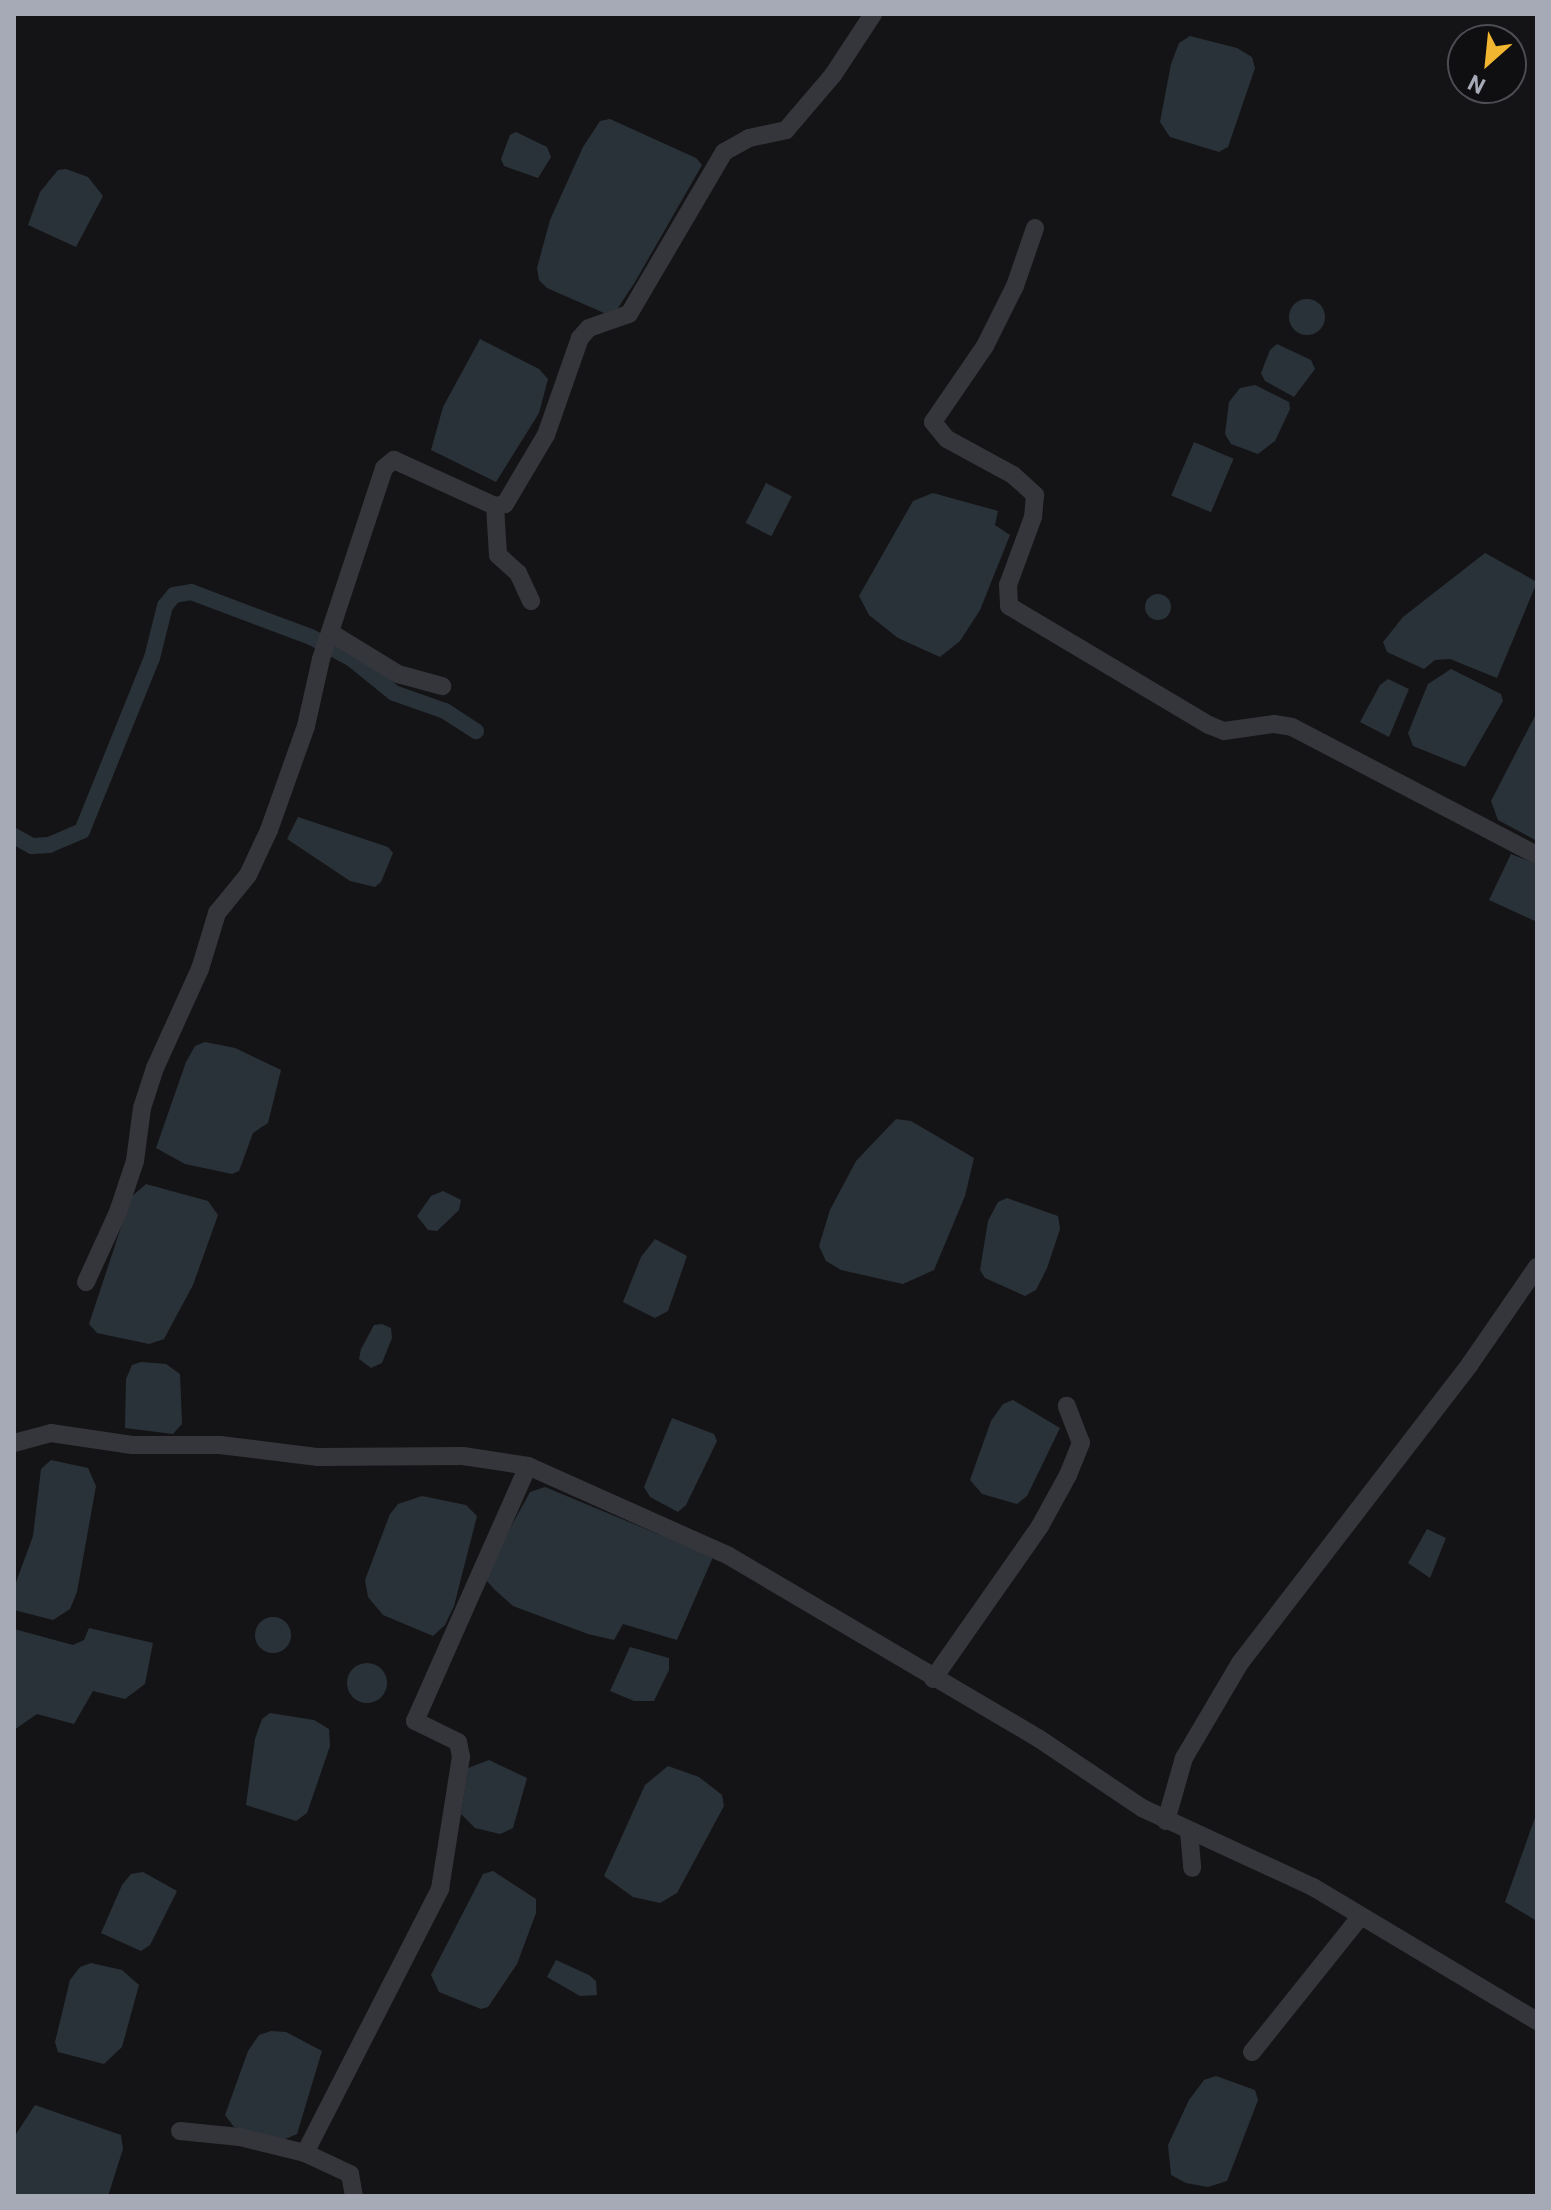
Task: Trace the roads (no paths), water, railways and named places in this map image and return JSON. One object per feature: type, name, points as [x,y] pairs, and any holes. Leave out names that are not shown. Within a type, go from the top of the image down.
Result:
[{"type":"street","points":[[86,1282],[118,1212],[135,1161],[142,1108],[155,1068],[200,969],[217,913],[248,875],[269,830],[306,726],[321,659],[384,468],[394,460],[495,506],[505,504],[522,481],[546,435],[580,338],[589,328],[629,314],[724,152],[749,138],[786,130],[833,75],[873,14]]},
{"type":"street","points":[[1035,228],[1015,286],[985,346],[933,422],[947,439],[1013,475],[1035,495],[1033,517],[1008,585],[1009,606],[1209,725],[1224,731],[1274,724],[1292,727],[1537,855]]},
{"type":"street","points":[[495,506],[498,555],[518,573],[531,601]]},
{"type":"street","points":[[330,635],[398,674],[442,686]]},
{"type":"street","points":[[1166,1821],[1184,1758],[1240,1663],[1470,1364],[1537,1267]]},
{"type":"street","points":[[933,1679],[1040,1526],[1068,1475],[1081,1443],[1067,1406]]},
{"type":"street","points":[[14,1443],[51,1433],[132,1445],[220,1445],[318,1457],[463,1456],[528,1466],[729,1556],[1166,1821],[1280,1870],[1537,2021]]},
{"type":"street","points":[[305,2153],[440,1889],[461,1757],[458,1742],[415,1721],[528,1466]]},
{"type":"street","points":[[1189,1831],[1192,1868]]},
{"type":"street","points":[[1252,2052],[1361,1916]]},
{"type":"street","points":[[180,2131],[240,2137],[305,2153],[350,2174],[354,2196]]},
{"type":"waterway","points":[[14,836],[32,846],[49,845],[82,831],[152,658],[165,606],[174,595],[191,592],[311,637],[352,659],[394,693],[445,711],[476,731]]}]
